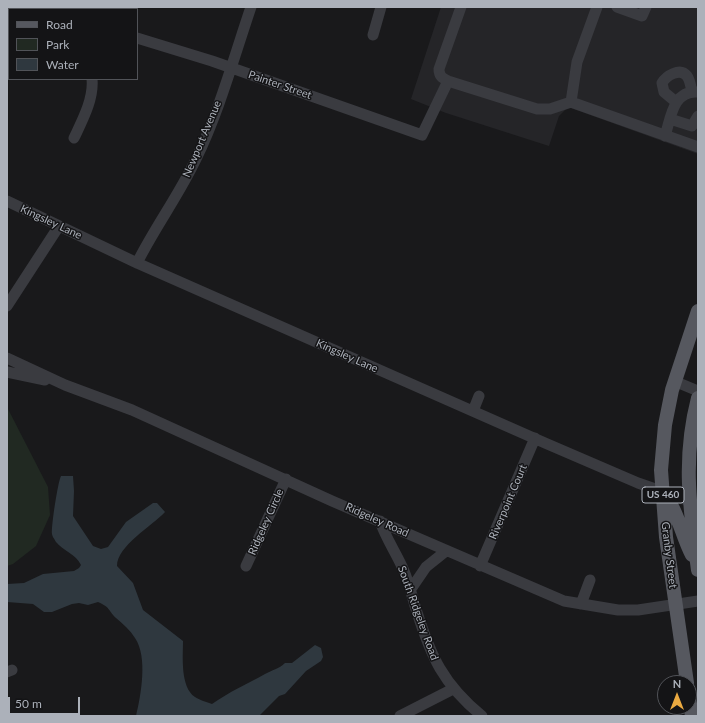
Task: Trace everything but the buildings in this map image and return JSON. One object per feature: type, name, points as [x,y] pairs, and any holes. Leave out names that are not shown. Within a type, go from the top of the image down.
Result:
[{"type":"main road","name":"Granby Street","points":[[686,675],[666,537],[662,492],[662,447],[674,381],[698,311]]},
{"type":"main road","name":"US 460","points":[[698,398],[690,432],[688,454],[690,501],[698,567]]},
{"type":"main road","points":[[662,492],[674,507],[683,535],[698,567]]},
{"type":"street","name":"Newport Avenue","points":[[138,263],[145,248],[175,200],[196,158],[251,7]]},
{"type":"street","points":[[373,35],[381,7]]},
{"type":"street","points":[[461,7],[439,69],[439,74],[442,78],[537,109],[550,109],[571,102],[698,147]]},
{"type":"street","points":[[571,102],[577,62],[597,7]]},
{"type":"street","points":[[617,7],[642,16],[646,7]]},
{"type":"street","name":"Painter Street","points":[[138,38],[230,68],[422,135],[448,81]]},
{"type":"street","points":[[665,136],[676,102],[684,94],[695,92],[687,76],[682,72],[677,72],[666,77],[662,83],[664,92],[676,102]]},
{"type":"street","points":[[74,138],[90,97],[93,86],[92,80]]},
{"type":"street","points":[[670,119],[692,126],[698,116]]},
{"type":"street","name":"Kingsley Lane","points":[[7,201],[138,263],[473,411],[638,483],[690,501]]},
{"type":"street","points":[[7,306],[59,226]]},
{"type":"street","name":"Ridgeley Road","points":[[7,358],[65,385],[132,410],[446,551],[564,601],[618,610],[638,610],[698,601]]},
{"type":"street","name":"Ridgeley Road","points":[[7,372],[65,385]]},
{"type":"street","points":[[674,381],[698,391]]},
{"type":"street","points":[[473,411],[479,396]]},
{"type":"street","name":"Riverpoint Court","points":[[480,566],[535,438]]},
{"type":"street","name":"Ridgeley Circle","points":[[246,566],[286,479]]},
{"type":"street","name":"South Ridgeley Road","points":[[380,521],[411,589],[425,636],[435,661],[453,689],[482,716]]},
{"type":"street","points":[[411,589],[426,566],[446,551]]},
{"type":"street","points":[[581,604],[590,580]]},
{"type":"street","points":[[400,716],[453,689]]},
{"type":"shaded area","points":[[441,7],[698,7],[698,154],[568,107],[559,116],[549,146],[446,113],[411,99]]},
{"type":"green space","points":[[7,407],[48,487],[50,515],[36,546],[13,564],[7,566]]},
{"type":"water","points":[[61,476],[73,476],[73,516],[93,546],[101,549],[108,547],[126,522],[153,503],[157,503],[165,512],[129,544],[123,551],[117,566],[133,583],[143,610],[183,641],[183,671],[187,686],[195,697],[212,704],[285,663],[292,663],[315,645],[321,648],[323,657],[321,661],[306,671],[285,694],[279,696],[259,716],[136,716],[140,698],[142,676],[139,646],[131,632],[107,607],[98,602],[88,605],[79,603],[72,604],[52,612],[44,612],[33,604],[7,602],[7,584],[24,583],[43,574],[74,571],[81,565],[76,558],[56,542],[52,535],[55,504]]}]
